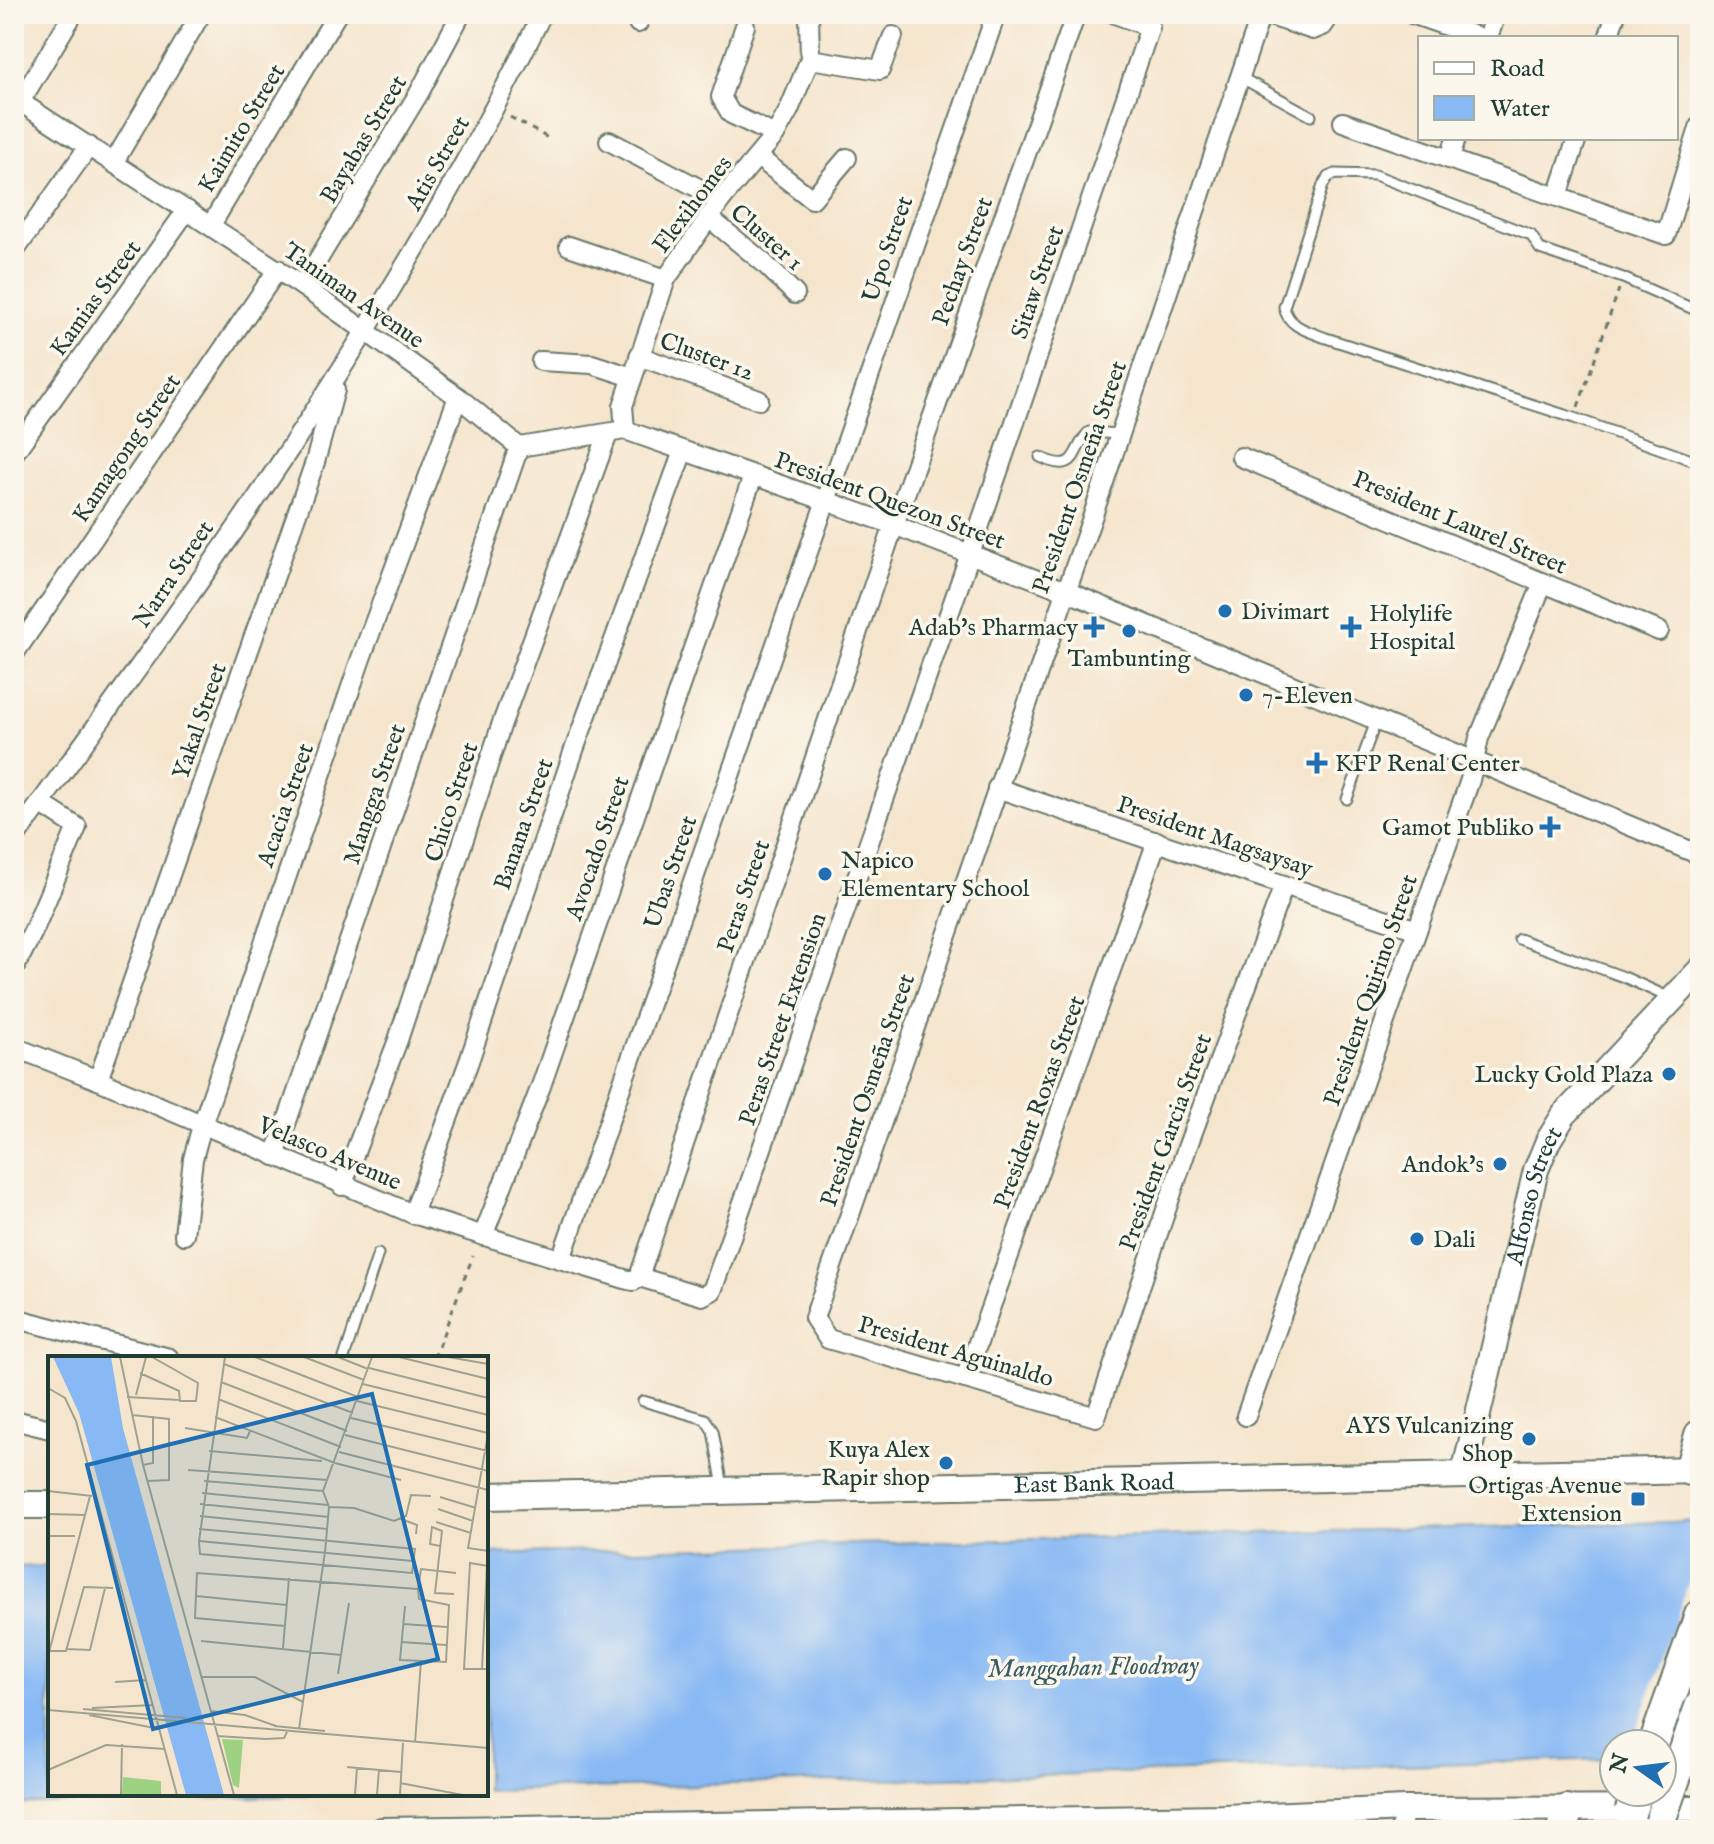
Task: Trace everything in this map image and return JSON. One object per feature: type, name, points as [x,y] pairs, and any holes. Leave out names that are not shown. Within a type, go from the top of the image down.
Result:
[{"type":"main road","points":[[1695,1470],[1700,1435]]},
{"type":"main road","name":"East Bank Road","points":[[488,1496],[1695,1470]]},
{"type":"main road","points":[[14,1505],[48,1505]]},
{"type":"main road","points":[[1660,1728],[1700,1615]]},
{"type":"main road","points":[[1660,1822],[1700,1707]]},
{"type":"street","points":[[17,100],[73,14]]},
{"type":"street","points":[[114,162],[201,14]]},
{"type":"street","name":"Kaimito Street","points":[[211,225],[337,14]]},
{"type":"street","name":"Bayabas Street","points":[[302,286],[419,93],[461,14]]},
{"type":"street","name":"Atis Street","points":[[367,332],[496,109],[542,14]]},
{"type":"street","name":"Flexihomes","points":[[616,432],[666,279],[708,217],[775,135],[789,110],[810,59],[809,14]]},
{"type":"street","name":"Upo Street","points":[[825,501],[996,14]]},
{"type":"street","name":"Pechay Street","points":[[894,525],[1076,14]]},
{"type":"street","name":"Sitaw Street","points":[[970,554],[1150,27],[1115,14]]},
{"type":"street","points":[[1262,14],[1313,30],[1323,26],[1331,14]]},
{"type":"street","name":"President Osmeña Street","points":[[814,1318],[1262,14]]},
{"type":"street","points":[[1412,14],[1475,36]]},
{"type":"street","points":[[1489,36],[1496,14]]},
{"type":"street","points":[[1609,36],[1616,14]]},
{"type":"street","points":[[745,26],[721,97],[731,114],[775,135]]},
{"type":"street","points":[[810,59],[880,70],[893,36]]},
{"type":"street","name":"Taniman Avenue","points":[[17,100],[278,269],[458,397],[519,447]]},
{"type":"street","points":[[1343,122],[1666,235],[1700,125]]},
{"type":"street","points":[[1450,158],[1455,140]]},
{"type":"street","points":[[1558,196],[1576,140]]},
{"type":"street","points":[[609,141],[721,200]]},
{"type":"street","points":[[14,252],[89,146]]},
{"type":"street","points":[[758,157],[812,199],[847,158]]},
{"type":"street","name":"Kamias Street","points":[[14,453],[187,210]]},
{"type":"street","name":"Cluster 1","points":[[708,217],[764,263],[795,294]]},
{"type":"street","points":[[569,246],[666,279]]},
{"type":"street","name":"Kamagong Street","points":[[14,654],[278,269]]},
{"type":"street","name":"Narra Street","points":[[14,839],[124,689],[367,332]]},
{"type":"street","name":"Cluster 12","points":[[639,356],[759,400]]},
{"type":"street","points":[[541,361],[592,364],[632,377]]},
{"type":"street","name":"Yakal Street","points":[[98,1080],[315,462],[338,376]]},
{"type":"street","name":"Acacia Street","points":[[184,1235],[193,1159],[202,1125],[360,661],[458,397]]},
{"type":"street","points":[[519,447],[616,432],[683,451]]},
{"type":"street","name":"Chico Street","points":[[342,1186],[398,1040],[502,723],[616,432]]},
{"type":"street","name":"Mangga Street","points":[[275,1156],[519,447]]},
{"type":"street","name":"President Quezon Street","points":[[683,451],[894,525],[1066,591],[1700,855]]},
{"type":"street","name":"Banana Street","points":[[413,1214],[468,1064],[574,750],[683,451]]},
{"type":"street","name":"President Laurel Street","points":[[1241,457],[1659,631]]},
{"type":"street","name":"Avocado Street","points":[[483,1236],[541,1086],[753,476]]},
{"type":"street","name":"Ubas Street","points":[[561,1259],[825,501]]},
{"type":"street","name":"Peras Street","points":[[637,1279],[894,525]]},
{"type":"street","name":"Peras Street Extension","points":[[637,1279],[702,1296],[712,1291],[970,554]]},
{"type":"street","name":"President Quirino Street","points":[[1246,1416],[1470,780],[1483,726],[1543,583]]},
{"type":"street","name":"President Magsaysay","points":[[997,788],[1417,930]]},
{"type":"street","points":[[14,969],[77,827],[40,803]]},
{"type":"street","name":"President Roxas Street","points":[[965,1379],[1157,841]]},
{"type":"street","name":"President Garcia Street","points":[[1096,1417],[1187,1148],[1284,885]]},
{"type":"street","name":"Alfonso Street","points":[[1464,1473],[1536,1170],[1548,1141],[1564,1115],[1700,970]]},
{"type":"street","name":"Velasco Avenue","points":[[14,1047],[413,1214],[637,1279]]},
{"type":"street","points":[[14,1318],[161,1356]]},
{"type":"street","name":"President Aguinaldo","points":[[814,1318],[828,1339],[1096,1417]]},
{"type":"street","points":[[14,1420],[48,1428]]},
{"type":"street","points":[[382,1830],[1224,1817],[1564,1820],[1700,1808]]},
{"type":"lane","points":[[1240,77],[1311,116]]},
{"type":"lane","points":[[1700,312],[1623,278],[1540,249],[1531,235],[1375,175],[1335,174],[1328,177],[1285,300],[1285,313],[1293,323],[1367,352],[1574,418],[1700,463]]},
{"type":"lane","points":[[1040,457],[1062,463],[1072,459],[1083,437],[1089,432],[1120,434]]},
{"type":"lane","points":[[1347,799],[1377,719]]},
{"type":"lane","points":[[1519,939],[1624,977],[1673,999]]},
{"type":"lane","points":[[345,1356],[378,1254]]},
{"type":"lane","points":[[643,1401],[705,1419],[713,1431],[724,1491]]},
{"type":"path","points":[[496,109],[550,139]]},
{"type":"path","points":[[1574,418],[1623,278]]},
{"type":"path","points":[[435,1356],[473,1256]]},
{"type":"water","name":"Manggahan Floodway","points":[[1700,1521],[1700,1756],[1678,1757],[1678,1728],[1598,1728],[1598,1759],[488,1791],[488,1554]]},
{"type":"water","points":[[48,1566],[48,1796],[293,1796],[14,1804],[14,1567]]},
{"type":"pier","points":[[1700,1550],[1698,1760],[1678,1761],[1678,1728],[1638,1728]]},
{"type":"place","name":"Divimart","points":[[1225,611]]},
{"type":"place","name":"Adab's Pharmacy","points":[[1094,627]]},
{"type":"place","name":"Holylife Hospital","points":[[1351,627]]},
{"type":"place","name":"Tambunting","points":[[1129,631]]},
{"type":"place","name":"7-Eleven","points":[[1246,695]]},
{"type":"place","name":"KFP Renal Center","points":[[1317,763]]},
{"type":"place","name":"Gamot Publiko","points":[[1550,827]]},
{"type":"place","name":"Napico Elementary School","points":[[825,874]]},
{"type":"place","name":"Lucky Gold Plaza","points":[[1669,1074]]},
{"type":"place","name":"Andok's","points":[[1500,1164]]},
{"type":"place","name":"Dali","points":[[1417,1239]]},
{"type":"place","name":"AYS Vulcanizing Shop","points":[[1529,1439]]},
{"type":"place","name":"Kuya Alex Rapir shop","points":[[946,1463]]},
{"type":"place","name":"Ortigas Avenue Extension","points":[[1638,1499]]}]
